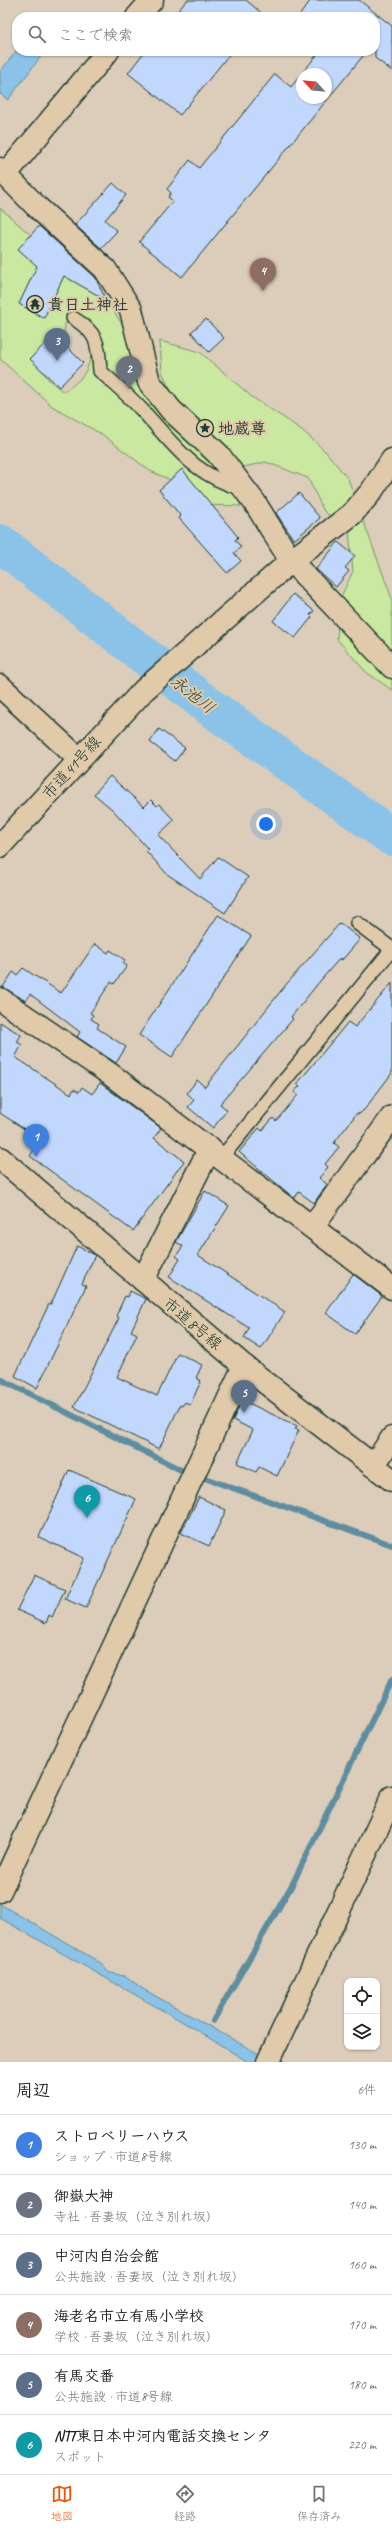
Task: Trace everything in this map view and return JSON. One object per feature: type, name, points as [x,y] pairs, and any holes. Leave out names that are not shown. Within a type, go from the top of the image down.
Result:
[{"type":"street","points":[[141,12],[152,0]]},
{"type":"street","points":[[104,56],[3,172],[36,206],[105,269],[131,310],[149,382],[171,410],[218,454],[255,503],[291,561],[392,667]]},
{"type":"street","points":[[291,561],[352,514],[371,492],[392,460]]},
{"type":"street","name":"市道41号線","points":[[0,846],[144,690],[291,561]]},
{"type":"street","points":[[0,686],[79,759]]},
{"type":"street","points":[[0,999],[110,1074],[392,1288]]},
{"type":"street","points":[[312,1227],[392,1118]]},
{"type":"street","points":[[143,1280],[216,1153]]},
{"type":"street","name":"市道8号線","points":[[0,1158],[244,1366],[392,1480]]},
{"type":"street","points":[[0,1891],[244,1366]]},
{"type":"street","points":[[373,1466],[392,1438]]},
{"type":"street","points":[[269,2060],[392,1797]]},
{"type":"lane","points":[[73,318],[92,332],[97,341],[100,371],[140,408],[190,462],[220,483],[243,489]]},
{"type":"lane","points":[[216,1153],[392,949],[357,923]]},
{"type":"green space","points":[[0,208],[110,305],[138,350],[229,483],[241,506],[203,505],[178,483],[150,471],[103,435],[52,406],[0,359]],"holes":[[[65,323],[74,323],[92,342],[92,351],[85,372],[76,382],[63,392],[48,379],[37,364],[54,350],[60,342],[63,337]]]},
{"type":"green space","points":[[160,341],[200,352],[252,397],[302,430],[326,452],[348,479],[392,599],[392,690],[366,672],[337,639],[340,599],[353,571],[349,531],[324,511],[308,478],[266,462],[239,468],[179,408],[162,372]]},
{"type":"water","points":[[12,56],[41,56],[8,100],[0,94],[0,72]]},
{"type":"water","points":[[0,1904],[101,1963],[108,1972],[127,1977],[143,1989],[273,2062],[248,2062],[183,2022],[0,1918]]},
{"type":"building","points":[[187,0],[246,0],[260,12],[177,12]]},
{"type":"building","points":[[311,0],[359,0],[374,12],[302,12]]},
{"type":"building","points":[[380,17],[392,26],[392,71],[375,58],[375,56],[380,56]]},
{"type":"building","points":[[141,56],[228,56],[180,115],[128,73]]},
{"type":"building","points":[[316,56],[363,56],[332,94],[332,68],[306,68]]},
{"type":"building","points":[[275,74],[291,87],[296,81],[296,104],[324,104],[182,277],[139,242],[173,201],[168,197],[171,193],[167,189],[190,160],[199,168]]},
{"type":"building","points":[[113,183],[126,195],[105,220],[117,231],[101,248],[75,225]]},
{"type":"building","points":[[39,226],[95,277],[106,300],[64,276],[44,318],[19,304],[37,266],[18,249]]},
{"type":"building","points":[[206,319],[224,338],[209,352],[191,332]]},
{"type":"building","points":[[54,334],[83,363],[59,387],[30,359]]},
{"type":"building","points":[[182,469],[238,537],[235,540],[241,547],[234,553],[241,561],[227,573],[179,518],[181,516],[159,490]]},
{"type":"building","points":[[299,493],[320,518],[294,540],[276,513]]},
{"type":"building","points":[[338,542],[355,556],[345,568],[349,571],[336,587],[316,569]]},
{"type":"building","points":[[293,594],[314,611],[310,615],[312,617],[295,638],[273,621]]},
{"type":"building","points":[[159,729],[185,748],[175,761],[150,742]]},
{"type":"building","points":[[110,776],[144,807],[151,800],[157,806],[159,804],[174,820],[158,835],[200,879],[218,857],[248,877],[225,913],[167,874],[146,851],[148,849],[113,810],[94,794]]},
{"type":"building","points":[[218,915],[251,936],[172,1057],[139,1035]]},
{"type":"building","points":[[340,923],[360,939],[342,960],[340,958],[320,981],[291,1017],[293,1019],[220,1104],[227,1110],[213,1128],[188,1107],[194,1100],[187,1093],[197,1080],[205,1087],[284,987]]},
{"type":"building","points":[[95,944],[108,953],[110,950],[125,960],[123,963],[127,966],[114,984],[111,982],[90,1013],[93,1015],[91,1019],[99,1024],[97,1028],[126,1047],[116,1063],[77,1037],[80,1032],[30,994],[26,1001],[3,987],[13,972],[17,975],[23,968],[61,993]]},
{"type":"building","points":[[392,983],[392,1073],[364,1110],[359,1114],[357,1113],[334,1143],[339,1147],[325,1164],[328,1167],[319,1178],[327,1184],[314,1203],[299,1192],[294,1198],[239,1152],[259,1128],[262,1131],[273,1118],[276,1121],[298,1095],[294,1092],[300,1086],[297,1084],[348,1022],[355,1027]]},
{"type":"building","points":[[0,1022],[21,1035],[17,1042],[22,1045],[15,1057],[71,1094],[74,1089],[79,1092],[82,1087],[92,1094],[100,1083],[161,1128],[154,1138],[184,1161],[133,1231],[30,1156],[41,1140],[0,1113]]},
{"type":"building","points":[[205,1191],[229,1206],[198,1255],[285,1312],[261,1349],[244,1338],[249,1328],[169,1277],[180,1259],[176,1256],[183,1246],[176,1242]]},
{"type":"building","points":[[77,1246],[95,1255],[82,1284],[86,1286],[37,1388],[15,1376],[49,1304],[51,1304]]},
{"type":"building","points":[[353,1274],[382,1296],[355,1334],[326,1313]]},
{"type":"building","points":[[130,1291],[146,1299],[131,1331],[137,1334],[117,1377],[157,1396],[178,1353],[202,1365],[196,1378],[201,1381],[190,1405],[185,1402],[182,1406],[180,1405],[159,1449],[74,1407],[119,1318],[116,1316],[125,1296],[128,1297]]},
{"type":"building","points":[[242,1400],[297,1426],[295,1429],[299,1430],[277,1476],[259,1467],[256,1472],[237,1463],[253,1430],[233,1420]]},
{"type":"building","points":[[69,1470],[136,1499],[86,1608],[65,1599],[84,1558],[39,1537]]},
{"type":"building","points":[[199,1497],[226,1510],[209,1546],[181,1533]]},
{"type":"building","points":[[34,1575],[65,1589],[52,1617],[49,1615],[46,1623],[17,1610]]},
{"type":"waterway","name":"永池川","points":[[0,543],[210,707],[392,837]]},
{"type":"waterway","points":[[0,1379],[181,1470]]},
{"type":"waterway","points":[[199,1476],[392,1545]]},
{"type":"waterway","points":[[213,2021],[292,1885],[392,1679]]},
{"type":"place","name":"海老名市立有馬小学校","points":[[263,291]]},
{"type":"place","name":"貴日土神社","points":[[35,304]]},
{"type":"place","name":"中河内自治会館","points":[[57,361]]},
{"type":"place","name":"御嶽大神","points":[[129,389]]},
{"type":"place","name":"地蔵尊","points":[[205,428]]},
{"type":"place","name":"ストロベリーハウス","points":[[36,1157]]},
{"type":"place","name":"有馬交番","points":[[244,1413]]},
{"type":"place","name":"NTT東日本中河内電話交換センタ","points":[[87,1518]]}]
